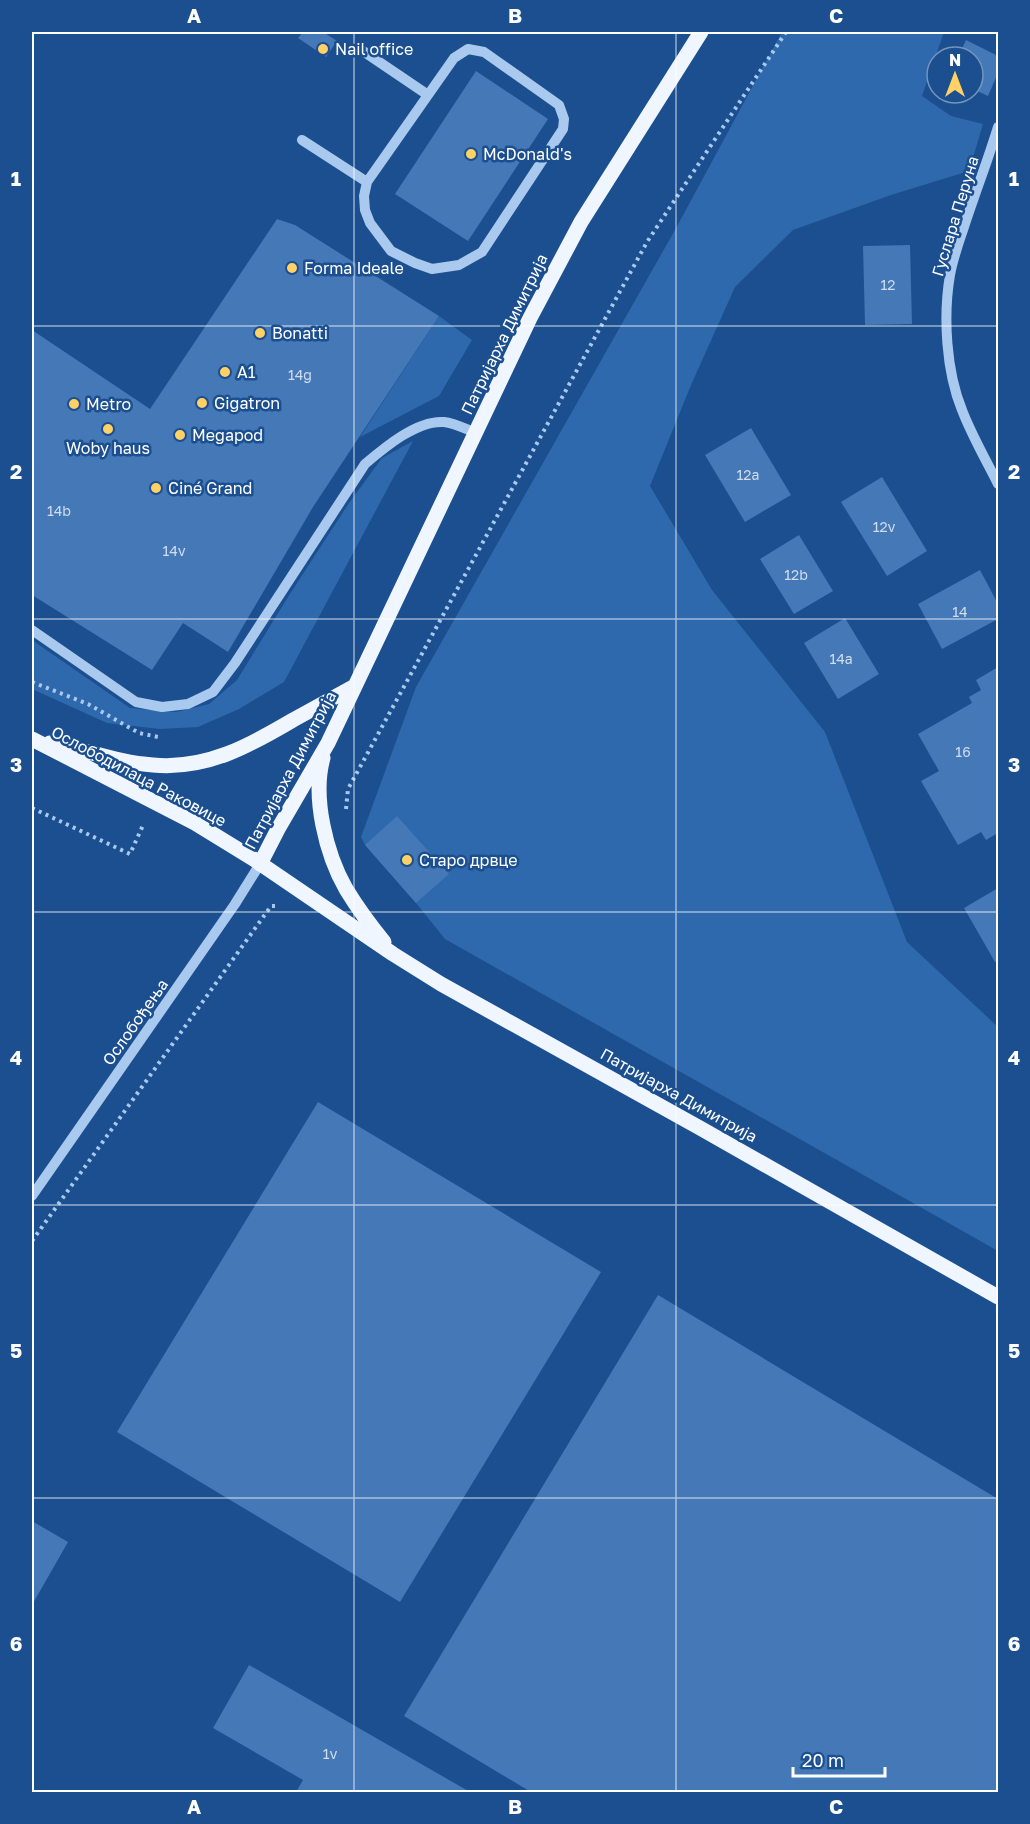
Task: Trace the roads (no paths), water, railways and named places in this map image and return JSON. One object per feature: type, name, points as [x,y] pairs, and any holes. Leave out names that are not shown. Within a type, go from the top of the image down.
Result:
[{"type":"main road","name":"Патријарха Димитрија","points":[[701,32],[581,222],[530,318],[328,742],[278,828],[260,864],[441,984],[999,1297]]},
{"type":"main road","points":[[32,739],[152,765],[181,765],[208,761],[254,742],[353,687]]},
{"type":"main road","name":"Ослободилаца Раковице","points":[[32,739],[195,823],[260,864]]},
{"type":"main road","points":[[328,742],[321,764],[320,790],[321,814],[329,848],[346,889],[393,954]]},
{"type":"street","points":[[360,49],[428,95]]},
{"type":"street","points":[[468,49],[484,52],[559,105],[564,119],[563,129],[482,252],[459,265],[432,269],[391,250],[370,223],[365,210],[364,196],[368,182],[454,58],[468,49]]},
{"type":"street","name":"Гуслара Перуна","points":[[999,127],[953,262],[947,318],[949,358],[961,409],[999,484]]},
{"type":"street","points":[[302,140],[368,182]]},
{"type":"street","points":[[32,630],[136,702],[162,707],[188,704],[213,692],[236,663],[365,464],[384,447],[430,423],[447,422],[476,433]]},
{"type":"street","name":"Ослобођења","points":[[32,1196],[236,904],[260,864]]},
{"type":"place","name":"Nail office","points":[[323,49]]},
{"type":"place","name":"McDonald's","points":[[471,154]]},
{"type":"place","name":"Forma Ideale","points":[[292,268]]},
{"type":"place","name":"Bonatti","points":[[260,333]]},
{"type":"place","name":"A1","points":[[225,372]]},
{"type":"place","name":"Gigatron","points":[[202,403]]},
{"type":"place","name":"Metro","points":[[74,404]]},
{"type":"place","name":"Woby haus","points":[[108,429]]},
{"type":"place","name":"Megapod","points":[[180,435]]},
{"type":"place","name":"Ciné Grand","points":[[156,488]]},
{"type":"place","name":"Старо дрвце","points":[[407,860]]}]
